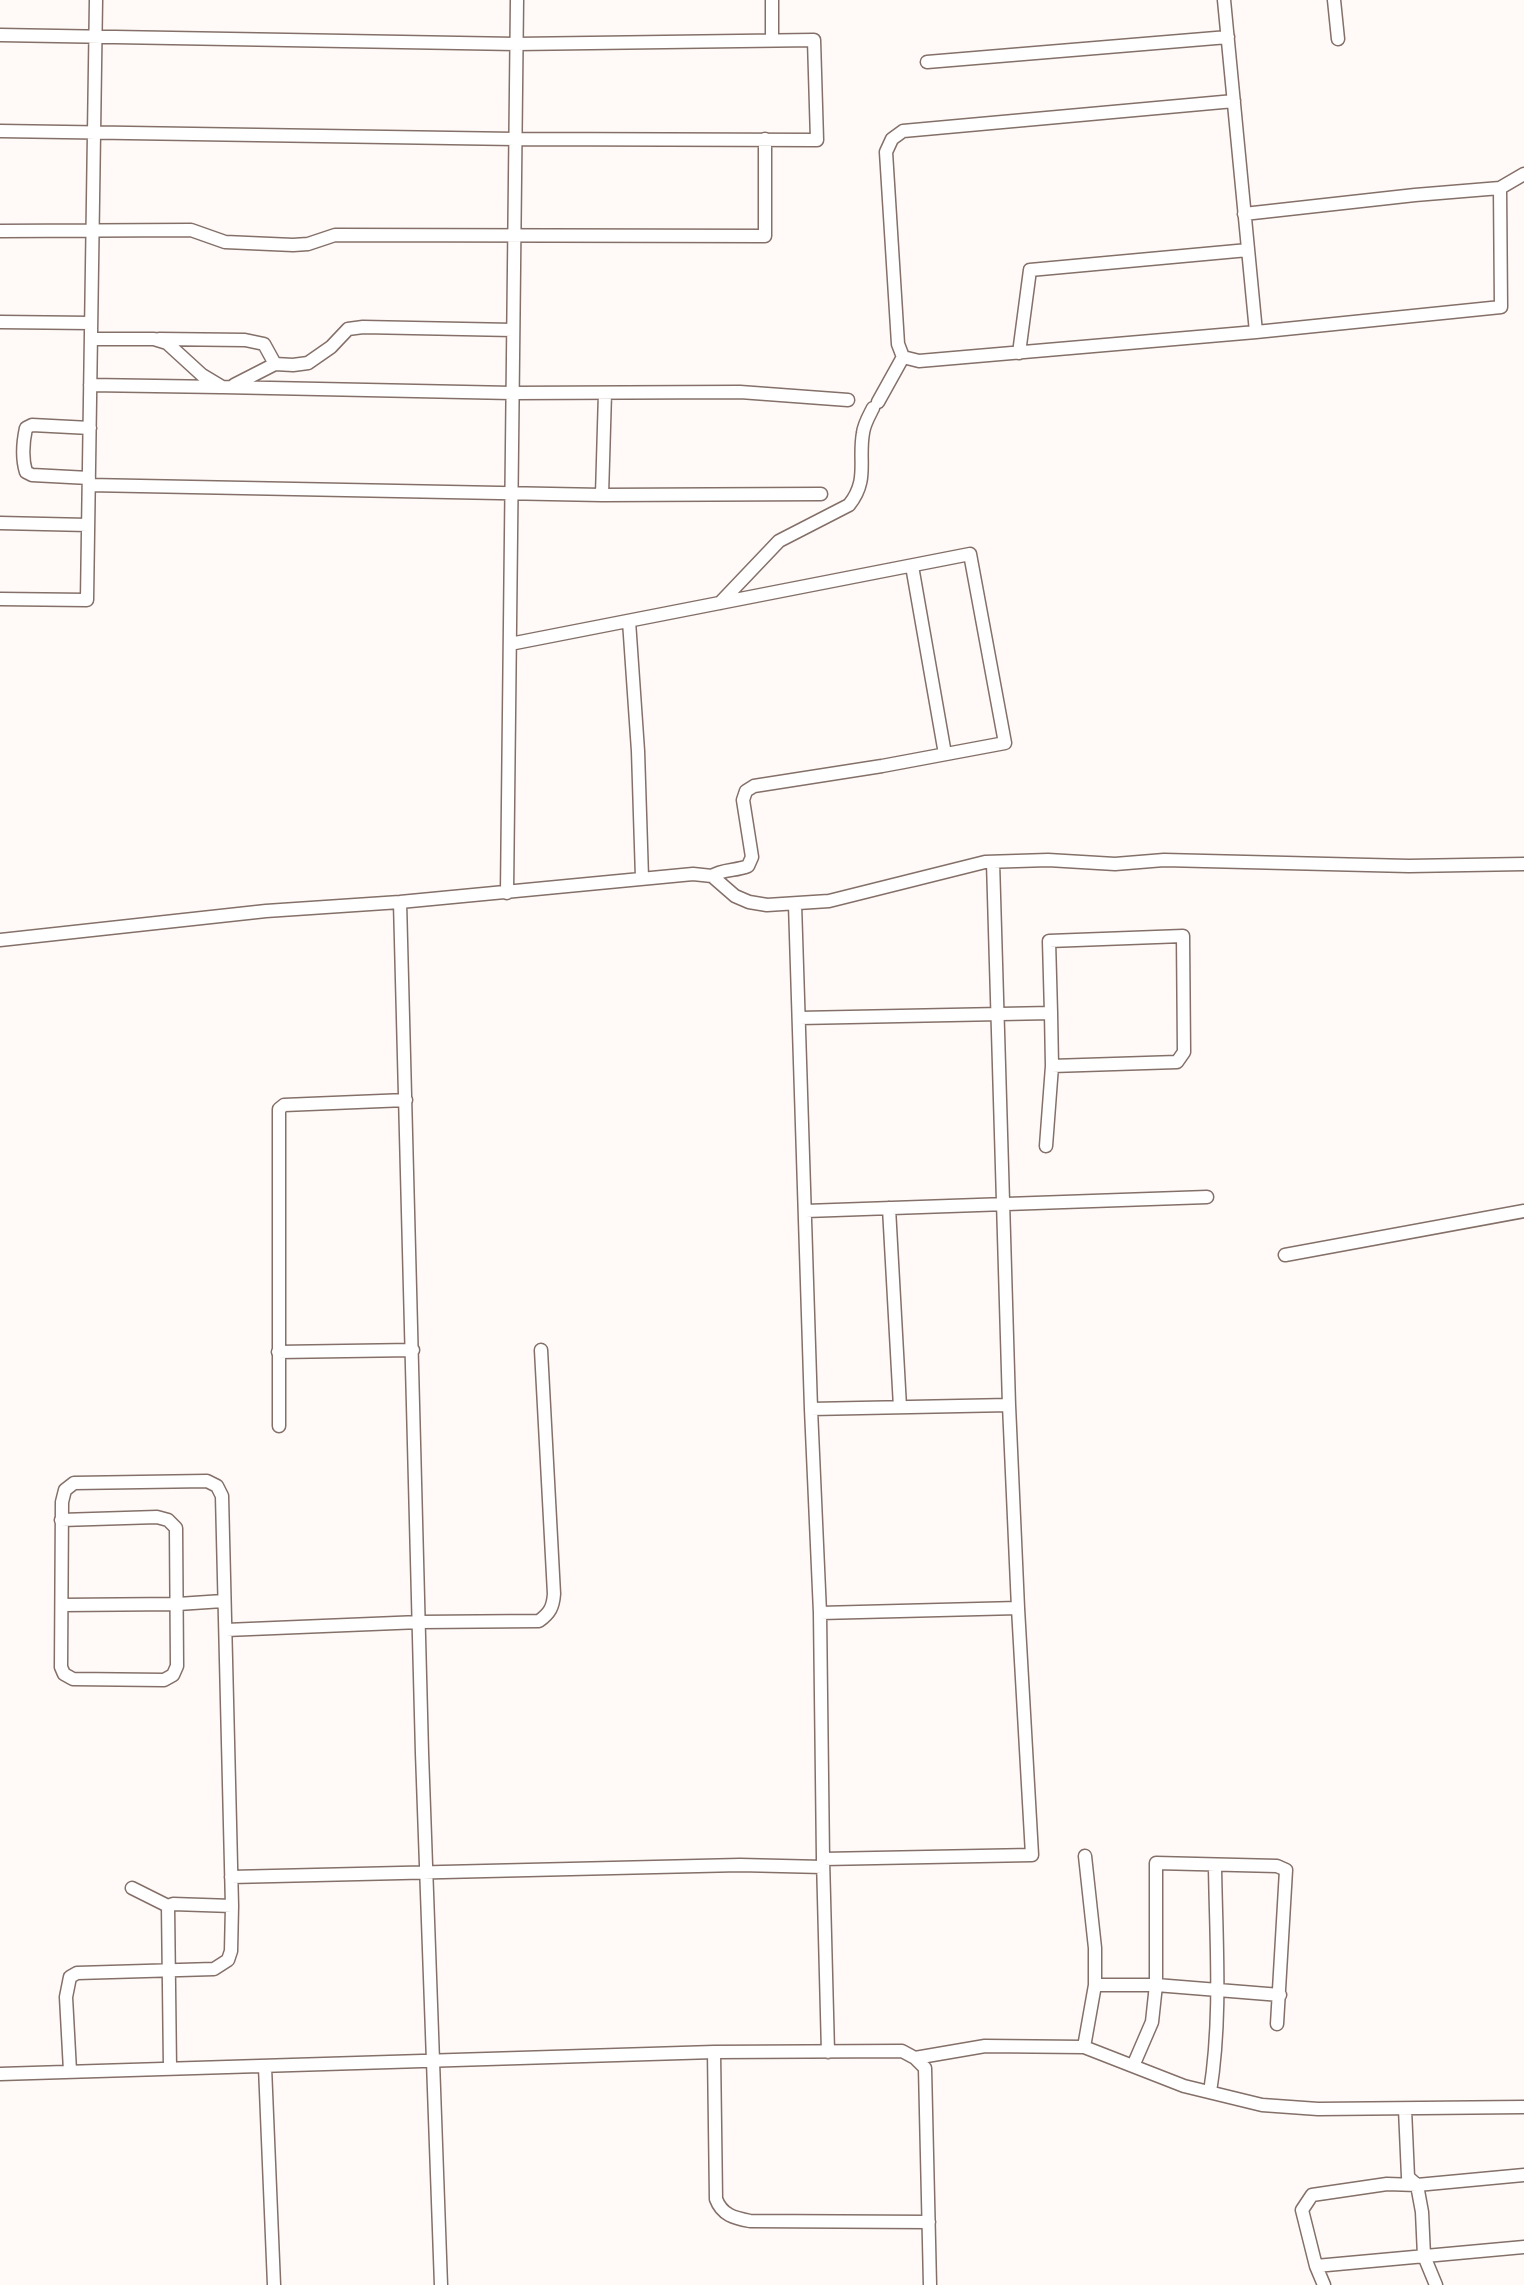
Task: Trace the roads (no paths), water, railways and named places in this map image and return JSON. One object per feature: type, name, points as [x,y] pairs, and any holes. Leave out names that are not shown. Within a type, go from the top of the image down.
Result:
[{"type":"street","points":[[0,599],[87,600],[96,0]]},
{"type":"street","points":[[507,893],[517,0]]},
{"type":"street","points":[[772,0],[772,40]]},
{"type":"street","points":[[1224,0],[1256,332]]},
{"type":"street","points":[[1334,0],[1338,38]]},
{"type":"street","points":[[0,35],[96,35],[516,44],[814,40],[817,140],[515,139],[0,132]]},
{"type":"street","points":[[927,62],[1228,37]]},
{"type":"street","points":[[903,357],[898,344],[886,152],[892,139],[903,131],[1234,101]]},
{"type":"street","points":[[0,231],[191,230],[225,242],[293,245],[321,241],[335,235],[765,236],[765,139]]},
{"type":"street","points":[[1244,214],[1415,195],[1500,188],[1524,174]]},
{"type":"street","points":[[903,357],[919,361],[1019,353],[1256,332],[1501,307],[1500,188]]},
{"type":"street","points":[[1019,353],[1030,270],[1248,250]]},
{"type":"street","points":[[0,322],[91,323]]},
{"type":"street","points":[[227,387],[275,364],[308,363],[331,347],[348,329],[513,330]]},
{"type":"street","points":[[91,339],[245,340],[264,344],[275,364]]},
{"type":"street","points":[[154,339],[167,343],[202,375],[227,387]]},
{"type":"street","points":[[720,603],[779,541],[849,505],[856,496],[862,478],[863,431],[903,357]]},
{"type":"street","points":[[90,385],[512,393],[740,392],[848,400]]},
{"type":"street","points":[[602,495],[605,393]]},
{"type":"street","points":[[90,428],[32,425],[26,428],[24,437],[26,472],[32,475],[89,481],[511,494],[820,494]]},
{"type":"street","points":[[0,522],[88,525]]},
{"type":"street","points":[[510,644],[970,554],[1005,743],[754,786],[746,791],[743,800],[752,857],[748,866],[737,871],[718,872],[712,876]]},
{"type":"street","points":[[912,566],[945,754]]},
{"type":"street","points":[[629,620],[638,751],[642,878]]},
{"type":"street","points":[[0,940],[248,913],[507,893],[693,874],[712,876],[735,896],[749,902],[767,905],[829,901],[993,862],[1048,860],[1114,864],[1164,860],[1409,866],[1524,864]]},
{"type":"street","points":[[231,1877],[426,1874],[1032,1855],[1009,1405],[993,862]]},
{"type":"street","points":[[400,902],[426,1874],[441,2285]]},
{"type":"street","points":[[795,904],[806,1211],[810,1409],[820,1613],[823,1863],[828,2052]]},
{"type":"street","points":[[1046,1146],[1052,1066],[1049,941],[1183,936],[1184,1052],[1177,1062],[1052,1066]]},
{"type":"street","points":[[799,1018],[1052,1013]]},
{"type":"street","points":[[279,1426],[279,1109],[284,1105],[406,1100]]},
{"type":"street","points":[[806,1211],[1207,1197]]},
{"type":"street","points":[[889,1208],[900,1407]]},
{"type":"street","points":[[1285,1255],[1421,1232],[1524,1211]]},
{"type":"street","points":[[278,1352],[413,1350]]},
{"type":"street","points":[[226,1630],[420,1622],[539,1621],[552,1607],[554,1594],[542,1350]]},
{"type":"street","points":[[810,1409],[1009,1405]]},
{"type":"street","points":[[61,1520],[157,1517],[168,1520],[176,1528],[177,1666],[173,1675],[164,1680],[73,1679],[64,1674],[61,1666],[61,1520],[65,1490],[74,1483],[207,1481],[217,1486],[222,1496],[232,1906],[231,1951],[228,1960],[214,1969],[77,1973],[70,1977],[66,1996],[70,2071]]},
{"type":"street","points":[[62,1606],[178,1604],[224,1601]]},
{"type":"street","points":[[820,1613],[1018,1608]]},
{"type":"street","points":[[1084,2047],[1095,1985],[1095,1948],[1085,1856]]},
{"type":"street","points":[[1133,2066],[1152,2022],[1156,1985],[1156,1863],[1215,1866],[1277,1866],[1286,1870],[1277,2024]]},
{"type":"street","points":[[1210,2092],[1215,2060],[1218,1989],[1215,1866]]},
{"type":"street","points":[[132,1888],[168,1906],[173,1904],[232,1906]]},
{"type":"street","points":[[168,1906],[170,2068]]},
{"type":"street","points":[[1095,1985],[1156,1985],[1280,1994]]},
{"type":"street","points":[[915,2058],[985,2046],[1084,2047],[1184,2086],[1262,2105],[1318,2109],[1524,2107]]},
{"type":"street","points":[[0,2074],[714,2052],[902,2050],[915,2058],[925,2068],[930,2285]]},
{"type":"street","points":[[714,2052],[716,2199],[720,2210],[734,2218],[750,2221],[929,2222]]},
{"type":"street","points":[[265,2067],[274,2285]]},
{"type":"street","points":[[1405,2109],[1408,2177],[1417,2184],[1422,2212],[1424,2256],[1436,2285]]},
{"type":"street","points":[[1324,2285],[1316,2266],[1302,2210],[1312,2195],[1386,2184],[1417,2184],[1524,2175]]},
{"type":"street","points":[[1316,2266],[1524,2247]]}]
